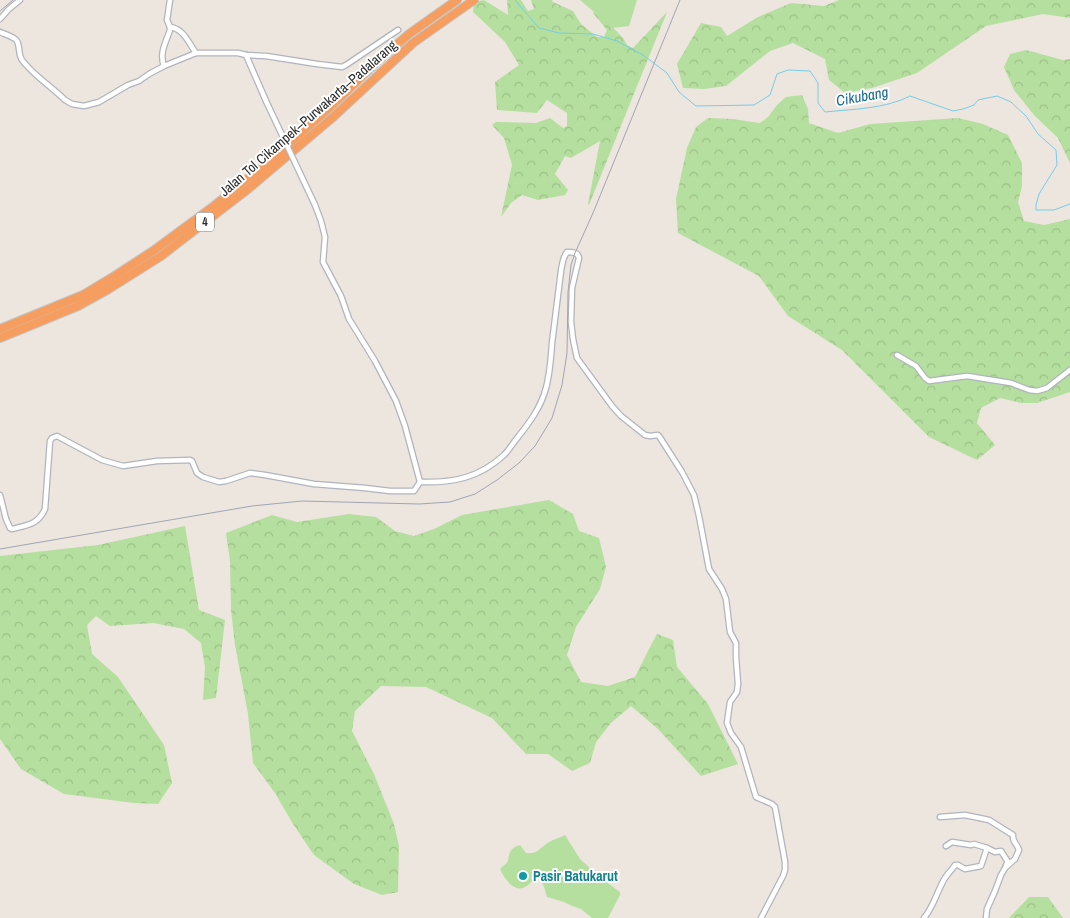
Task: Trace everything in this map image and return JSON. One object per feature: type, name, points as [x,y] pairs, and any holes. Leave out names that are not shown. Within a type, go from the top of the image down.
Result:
[{"type":"highway","name":"Jalan Tol Cikampek–Purwakarta–Padalarang","points":[[0,329],[82,295],[153,250],[214,206],[272,159],[409,34],[457,0]]},
{"type":"highway","name":"Jalan Tol Cikampek–Purwakarta–Padalarang","points":[[0,338],[78,306],[160,256],[248,189],[332,118],[413,43],[474,0]]},
{"type":"street","points":[[0,19],[20,0]]},
{"type":"street","points":[[164,66],[162,59],[170,27],[167,20],[170,0]]},
{"type":"street","points":[[170,27],[181,31],[196,53]]},
{"type":"street","points":[[0,32],[18,42],[21,58],[27,66],[65,100],[72,104],[84,106],[99,102],[164,66],[196,53],[238,53],[342,66],[398,30]]},
{"type":"street","points":[[0,495],[10,528],[30,524],[40,517],[45,509],[50,444],[52,438],[57,436],[102,460],[124,466],[190,460],[197,473],[202,477],[219,482],[250,473],[314,484],[390,491],[414,491],[420,482],[405,426],[396,401],[376,362],[349,319],[341,296],[323,262],[325,237],[321,221],[246,55]]},
{"type":"street","points":[[420,482],[440,482],[470,477],[485,469],[504,454],[528,426],[542,399],[548,378],[563,261],[567,252],[577,254],[579,258],[572,288],[571,322],[577,358],[621,416],[645,435],[659,435],[682,472],[700,516],[709,569],[726,599],[730,632],[736,642],[738,684],[737,692],[730,704],[727,717],[728,726],[741,747],[756,797],[771,803],[775,807],[785,862],[783,876],[761,918]]},
{"type":"street","points":[[897,355],[916,366],[925,378],[929,380],[967,376],[1011,383],[1033,391],[1047,388],[1070,370]]},
{"type":"street","points":[[940,817],[966,815],[989,820],[1013,836],[1013,841],[1019,850],[1015,859],[1005,868]]},
{"type":"street","points":[[946,846],[952,842],[974,844],[995,852],[1001,851],[1008,862],[1000,875],[996,891],[987,910],[986,918]]},
{"type":"street","points":[[924,918],[955,864],[965,869],[981,866],[987,848]]},
{"type":"green space","points":[[484,0],[508,15],[507,0],[521,0],[528,11],[534,9],[531,0],[552,0],[573,11],[581,24],[597,37],[604,37],[607,30],[593,13],[597,11],[623,38],[627,45],[633,48],[667,12],[589,205],[600,141],[571,158],[565,156],[555,174],[568,190],[565,195],[538,200],[522,195],[511,203],[501,217],[512,165],[504,138],[492,125],[496,122],[536,123],[550,118],[563,128],[567,126],[567,113],[547,100],[537,113],[497,110],[495,82],[519,65],[505,42],[473,12],[474,2]]},
{"type":"green space","points":[[580,0],[637,0],[629,26],[613,28]]},
{"type":"green space","points":[[839,0],[1070,0],[1070,18],[1043,14],[986,26],[917,73],[872,88],[845,93],[829,80],[825,59],[793,43],[770,51],[726,86],[704,89],[683,88],[677,64],[701,23],[721,27],[727,36],[758,17],[791,3],[824,6]]},
{"type":"green space","points":[[1026,50],[1063,60],[1070,59],[1070,163],[1058,138],[1034,115],[1014,90],[1004,67],[1010,54]]},
{"type":"green space","points":[[802,95],[808,109],[809,123],[838,133],[870,124],[958,118],[983,124],[1008,135],[1022,163],[1022,186],[1018,202],[1024,221],[1044,225],[1070,219],[1070,392],[1037,403],[1021,403],[1000,398],[981,408],[977,423],[995,445],[977,460],[929,437],[842,350],[788,316],[759,276],[678,233],[676,199],[687,148],[696,127],[708,118],[760,123],[786,97]]},
{"type":"green space","points":[[549,500],[573,514],[579,531],[599,538],[606,567],[600,589],[576,627],[567,655],[581,682],[608,686],[635,677],[657,634],[673,640],[677,667],[708,704],[738,764],[701,776],[658,729],[631,706],[611,723],[596,742],[590,763],[572,771],[548,754],[526,754],[492,718],[426,687],[381,686],[355,711],[352,731],[374,774],[394,824],[399,846],[398,892],[382,895],[354,884],[314,855],[275,793],[253,763],[248,714],[235,645],[231,610],[230,561],[226,533],[272,515],[297,522],[349,514],[376,517],[395,531],[414,536],[434,529],[462,515]]},
{"type":"green space","points":[[185,526],[199,610],[225,620],[216,698],[203,700],[205,667],[201,643],[184,629],[153,623],[110,626],[96,616],[87,625],[92,654],[118,677],[164,745],[172,783],[158,804],[134,803],[64,794],[21,769],[0,739],[0,556],[98,545]]},
{"type":"green space","points":[[565,835],[580,859],[620,892],[608,918],[592,918],[581,909],[547,897],[540,879],[535,878],[525,887],[517,888],[510,884],[502,873],[500,869],[507,863],[510,852],[514,848],[520,845],[526,853],[533,853],[549,842]]},
{"type":"green space","points":[[1029,897],[1048,897],[1063,918],[1009,918]]},
{"type":"waterway","name":"Cikubang","points":[[515,0],[539,28],[559,33],[593,34],[617,41],[643,55],[667,73],[679,92],[696,106],[754,105],[770,95],[777,74],[788,70],[810,71],[818,83],[818,103],[825,112],[880,106],[910,96],[953,111],[974,105],[978,100],[997,96],[1011,102],[1026,116],[1038,134],[1056,150],[1057,165],[1039,194],[1036,210],[1054,210],[1070,204]]},
{"type":"railway","points":[[0,11],[13,0]]},
{"type":"railway","points":[[0,549],[252,506],[302,501],[419,504],[450,502],[475,494],[519,463],[535,446],[552,418],[562,385],[567,353],[568,292],[571,265],[680,0]]},
{"type":"place","name":"Pasir Batukarut","points":[[523,876]]}]
